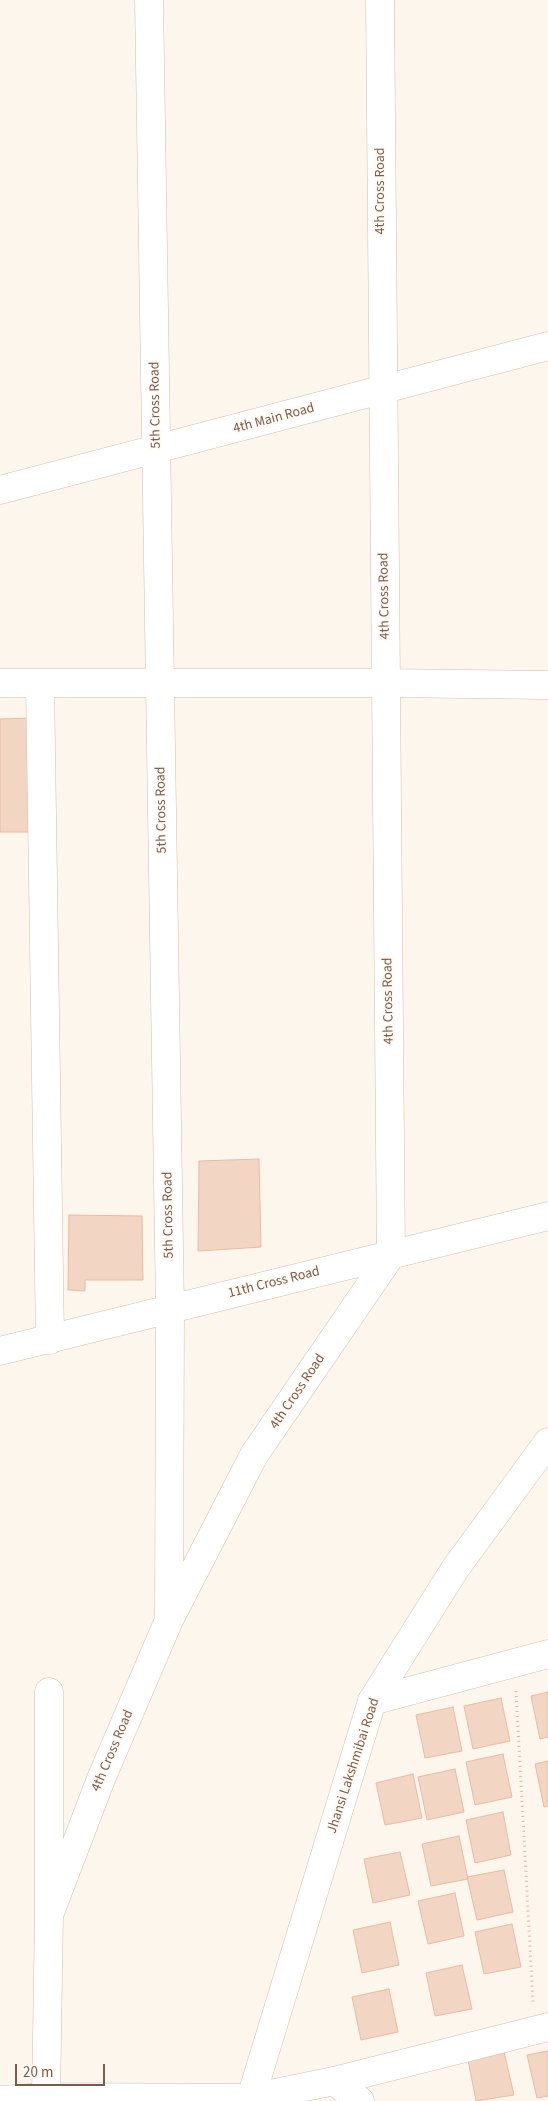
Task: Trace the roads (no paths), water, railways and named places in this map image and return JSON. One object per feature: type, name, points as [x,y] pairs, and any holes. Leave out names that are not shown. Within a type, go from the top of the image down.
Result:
[{"type":"street","name":"5th Cross Road","points":[[149,0],[170,1308],[169,1620]]},
{"type":"street","name":"4th Cross Road","points":[[49,1915],[100,1780],[169,1620],[254,1455],[392,1255],[382,390],[380,0]]},
{"type":"street","name":"4th Main Road","points":[[0,490],[548,346]]},
{"type":"street","points":[[0,684],[386,683],[548,685]]},
{"type":"street","points":[[40,684],[50,1340]]},
{"type":"street","name":"11th Cross Road","points":[[0,1351],[548,1216]]},
{"type":"street","name":"Jhansi Lakshmibai Road","points":[[251,2100],[372,1701],[455,1569],[548,1442]]},
{"type":"street","points":[[372,1701],[548,1654]]},
{"type":"street","points":[[48,2099],[50,1692]]},
{"type":"street","points":[[0,2100],[251,2100],[541,2029]]},
{"type":"street","points":[[334,2081],[360,2101]]}]
